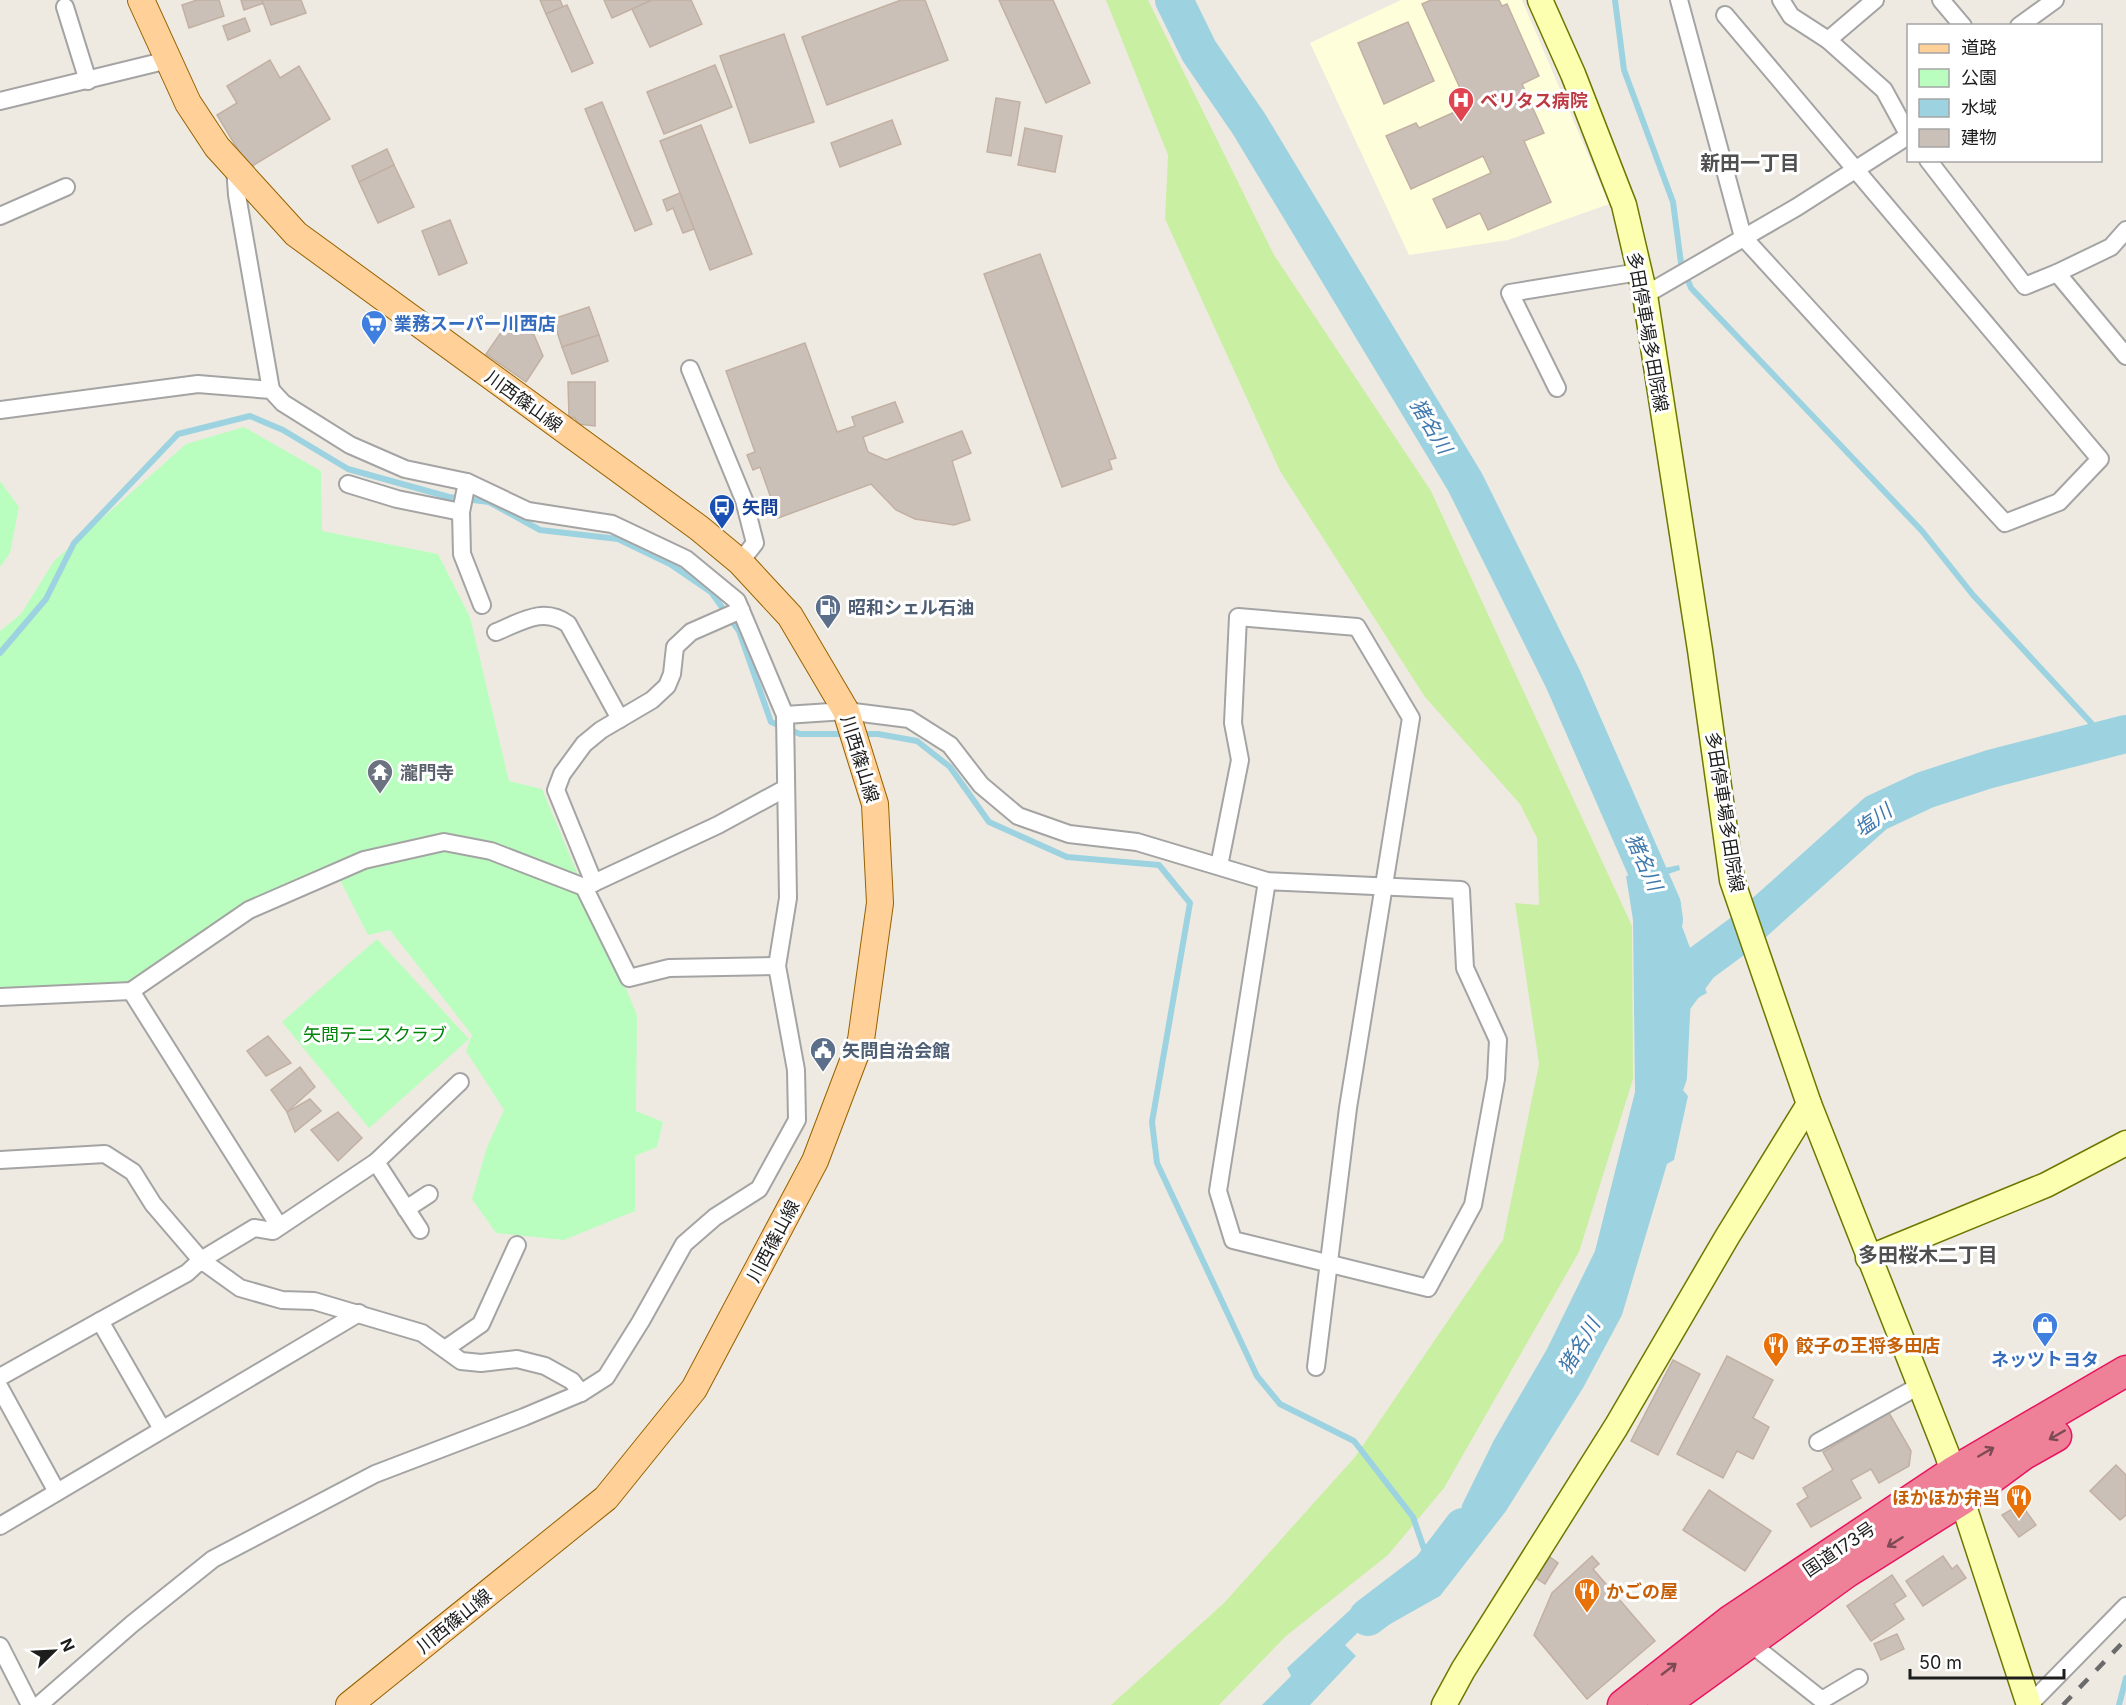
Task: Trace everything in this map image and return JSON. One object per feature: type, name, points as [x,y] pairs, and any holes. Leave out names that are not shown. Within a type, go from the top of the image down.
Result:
[{"type":"highway","name":"国道173号","points":[[1663,1705],[1847,1572],[1958,1486],[2126,1371]]},
{"type":"highway","name":"国道173号","points":[[1623,1705],[1730,1621],[1958,1486],[2024,1454],[2126,1395]]},
{"type":"main road","name":"川西篠山線","points":[[141,0],[188,103],[217,147],[296,234],[699,528],[740,562],[790,616],[846,711],[875,804],[880,903],[861,1040],[815,1161],[694,1389],[606,1498],[349,1705]]},
{"type":"main road","name":"多田停車場多田院線","points":[[1540,0],[1573,74],[1624,205],[1642,284],[1700,651],[1732,880],[1809,1104],[1958,1486],[2029,1705]]},
{"type":"main road","points":[[1444,1705],[1809,1104]]},
{"type":"main road","points":[[1868,1258],[2046,1185],[2126,1143]]},
{"type":"street","points":[[1679,0],[1744,238],[2005,523],[2059,502],[2100,459],[1725,15]]},
{"type":"street","points":[[1781,0],[1791,16],[1828,40],[1884,90],[1907,133]]},
{"type":"street","points":[[1828,40],[1875,0]]},
{"type":"street","points":[[1941,0],[1961,24]]},
{"type":"street","points":[[2021,24],[2050,1]]},
{"type":"street","points":[[66,7],[88,81]]},
{"type":"street","points":[[0,101],[168,60]]},
{"type":"street","points":[[1557,388],[1510,293],[1642,284],[1744,238],[1856,170],[1907,136]]},
{"type":"street","points":[[1930,162],[2025,286],[2110,247],[2126,230]]},
{"type":"street","points":[[39,1705],[132,1624],[213,1559],[375,1474],[581,1393],[606,1377],[641,1321],[684,1244],[715,1217],[759,1189],[797,1120],[796,1070],[777,966],[788,898],[785,715],[737,601],[686,559],[612,524],[528,510],[467,482],[405,469],[350,445],[283,403],[271,390],[237,195],[235,167]]},
{"type":"street","points":[[0,216],[66,188]]},
{"type":"street","points":[[2057,273],[2126,356]]},
{"type":"street","points":[[690,369],[744,500],[755,543],[740,562]]},
{"type":"street","points":[[0,410],[198,384],[271,390]]},
{"type":"street","points":[[467,482],[461,512],[462,554],[482,605]]},
{"type":"street","points":[[348,484],[397,499],[461,512]]},
{"type":"street","points":[[741,610],[691,632],[675,647],[672,674],[667,686],[652,700],[601,730],[584,744],[562,774],[556,790],[589,885],[629,978],[669,968],[777,966]]},
{"type":"street","points":[[496,632],[545,613],[558,616],[568,624],[620,719]]},
{"type":"street","points":[[1219,866],[1240,760],[1233,723],[1238,617],[1357,627],[1411,718],[1348,1108],[1316,1366]]},
{"type":"street","points":[[785,715],[846,711],[909,719],[950,745],[981,785],[1018,816],[1069,834],[1137,842],[1267,881],[1461,890],[1465,968],[1498,1040],[1496,1079],[1473,1205],[1428,1288],[1233,1240],[1218,1191],[1267,881]]},
{"type":"street","points":[[0,997],[131,991],[249,910],[364,860],[444,842],[491,851],[589,885],[717,825],[786,788]]},
{"type":"street","points":[[131,991],[279,1226]]},
{"type":"street","points":[[0,1377],[188,1273],[201,1260],[254,1228],[273,1231],[376,1162],[460,1082],[399,1140]]},
{"type":"street","points":[[2,1158],[105,1154],[133,1172],[153,1204],[201,1260],[240,1288],[282,1300],[314,1301],[422,1333],[460,1361],[481,1363],[517,1359],[545,1366],[572,1381],[581,1393]]},
{"type":"street","points":[[376,1162],[420,1230]]},
{"type":"street","points":[[406,1209],[429,1194]]},
{"type":"street","points":[[445,1349],[481,1324],[517,1245]]},
{"type":"street","points":[[0,1526],[359,1313]]},
{"type":"street","points":[[100,1321],[162,1429]]},
{"type":"street","points":[[1818,1442],[1919,1386]]},
{"type":"street","points":[[0,1388],[57,1492]]},
{"type":"street","points":[[2029,1705],[2126,1606]]},
{"type":"street","points":[[1750,1643],[1822,1700],[1859,1678]]},
{"type":"street","points":[[1,1650],[30,1705]]},
{"type":"shaded area","name":"ベリタス病院","points":[[1401,0],[1522,0],[1609,204],[1508,240],[1409,255],[1310,43]]},
{"type":"green space","points":[[1106,0],[1148,0],[1274,255],[1431,491],[1632,926],[1633,1079],[1579,1252],[1444,1488],[1388,1555],[1286,1636],[1219,1705],[1111,1705],[1224,1603],[1355,1457],[1503,1240],[1539,1064],[1515,903],[1539,905],[1537,838],[1520,804],[1425,697],[1280,471],[1165,219],[1168,155]]},
{"type":"green space","points":[[244,427],[321,471],[322,531],[438,554],[470,617],[509,781],[542,789],[637,1015],[636,1111],[663,1122],[657,1147],[635,1156],[635,1211],[564,1240],[496,1233],[472,1199],[487,1147],[504,1110],[466,1051],[472,1035],[390,930],[368,935],[340,880],[289,885],[130,988],[0,995],[0,631],[21,614],[54,561],[186,444]]},
{"type":"green space","points":[[0,481],[19,507],[10,553],[0,567]]},
{"type":"green space","name":"矢問テニスクラブ","points":[[377,939],[469,1039],[369,1128],[282,1022]]},
{"type":"water","points":[[1679,865],[1680,870],[1668,874],[1679,902],[1674,905],[1707,993],[1687,1008],[1676,1027],[1672,1044],[1663,1046],[1665,1059],[1673,1065],[1674,1080],[1683,1083],[1682,1089],[1688,1096],[1674,1160],[1667,1164],[1622,1315],[1583,1388],[1506,1511],[1440,1596],[1383,1628],[1373,1618],[1345,1645],[1356,1656],[1310,1705],[1262,1705],[1291,1676],[1287,1668],[1363,1598],[1392,1589],[1423,1585],[1459,1523],[1462,1505],[1494,1440],[1547,1349],[1595,1251],[1635,1092],[1633,920],[1626,876]]},
{"type":"building","points":[[197,0],[219,0],[224,16],[189,28],[182,5]]},
{"type":"building","points":[[241,0],[262,0],[264,3],[244,10]]},
{"type":"building","points":[[262,0],[301,0],[306,13],[271,25]]},
{"type":"building","points":[[540,0],[560,0],[563,7],[546,14]]},
{"type":"building","points":[[604,0],[652,0],[612,18]]},
{"type":"building","points":[[652,0],[691,0],[702,24],[650,47],[632,9]]},
{"type":"building","points":[[901,0],[925,0],[948,60],[827,105],[802,37]]},
{"type":"building","points":[[999,0],[1053,0],[1090,83],[1046,103]]},
{"type":"building","points":[[1431,0],[1499,0],[1502,6],[1507,4],[1539,76],[1522,84],[1544,133],[1524,141],[1551,202],[1488,230],[1480,213],[1447,228],[1433,199],[1491,173],[1483,156],[1411,189],[1386,136],[1416,123],[1419,128],[1468,106],[1422,4]]},
{"type":"building","points":[[567,5],[593,63],[572,72],[546,14]]},
{"type":"building","points":[[245,18],[250,31],[228,40],[223,26]]},
{"type":"building","points":[[1408,22],[1434,81],[1384,104],[1358,43]]},
{"type":"building","points":[[784,34],[814,122],[750,143],[720,56]]},
{"type":"building","points":[[270,60],[280,78],[299,66],[330,119],[249,168],[217,115],[237,103],[227,86]]},
{"type":"building","points":[[715,65],[732,107],[664,134],[647,92]]},
{"type":"building","points":[[996,98],[1020,102],[1011,156],[987,152]]},
{"type":"building","points":[[602,102],[652,224],[635,231],[585,109]]},
{"type":"building","points":[[892,120],[901,144],[840,167],[831,143]]},
{"type":"building","points":[[701,125],[752,254],[710,270],[660,141]]},
{"type":"building","points":[[1025,128],[1062,136],[1055,172],[1018,165]]},
{"type":"building","points":[[387,149],[394,165],[359,182],[352,166]]},
{"type":"building","points":[[394,165],[414,207],[378,223],[359,182]]},
{"type":"building","points":[[680,193],[694,229],[683,233],[673,208],[667,211],[663,200]]},
{"type":"building","points":[[450,220],[467,263],[439,275],[422,231]]},
{"type":"building","points":[[1040,254],[1116,458],[1109,460],[1112,469],[1062,487],[984,274]]},
{"type":"building","points":[[589,307],[599,335],[562,347],[553,319]]},
{"type":"building","points":[[509,321],[534,335],[543,356],[526,382],[486,354]]},
{"type":"building","points":[[599,335],[608,361],[572,374],[562,347]]},
{"type":"building","points":[[805,343],[837,432],[855,426],[852,417],[895,402],[903,422],[863,437],[868,452],[886,460],[962,431],[971,453],[952,461],[970,520],[954,525],[915,519],[896,510],[871,484],[778,518],[760,467],[753,470],[747,455],[755,452],[726,371]]},
{"type":"building","points":[[568,382],[595,382],[595,426],[578,424],[575,418],[569,417]]},
{"type":"building","points":[[268,1036],[291,1063],[266,1076],[247,1051]]},
{"type":"building","points":[[300,1067],[315,1087],[287,1112],[271,1090]]},
{"type":"building","points":[[310,1099],[321,1111],[295,1132],[287,1112]]},
{"type":"building","points":[[338,1112],[362,1138],[338,1161],[311,1130]]},
{"type":"building","points":[[1727,1356],[1773,1380],[1753,1418],[1769,1427],[1753,1459],[1737,1451],[1723,1478],[1677,1454]]},
{"type":"building","points":[[1673,1360],[1700,1374],[1658,1455],[1631,1441]]},
{"type":"building","points":[[1889,1413],[1911,1451],[1909,1466],[1879,1483],[1871,1469],[1851,1480],[1861,1498],[1811,1527],[1797,1504],[1808,1497],[1803,1488],[1833,1470],[1823,1452]]},
{"type":"building","points":[[2116,1465],[2126,1475],[2126,1515],[2120,1520],[2090,1491]]},
{"type":"building","points":[[1709,1490],[1771,1531],[1745,1571],[1683,1530]]},
{"type":"building","name":"ほかほか弁当","points":[[2021,1504],[2036,1525],[2019,1537],[2002,1515]]},
{"type":"building","name":"かごの屋","points":[[1592,1556],[1599,1564],[1593,1569],[1655,1641],[1587,1699],[1534,1635],[1552,1593]]},
{"type":"building","points":[[1943,1556],[1952,1569],[1957,1565],[1966,1578],[1923,1606],[1906,1581]]},
{"type":"building","points":[[1550,1557],[1558,1563],[1545,1584],[1536,1578]]},
{"type":"building","points":[[1892,1575],[1906,1596],[1894,1604],[1904,1619],[1871,1641],[1847,1606]]},
{"type":"building","points":[[1897,1634],[1904,1649],[1881,1660],[1874,1644]]},
{"type":"waterway","name":"猪名川","points":[[1174,0],[1199,51],[1249,124],[1465,482],[1563,679],[1662,905],[1664,920]]},
{"type":"waterway","points":[[1615,0],[1624,70],[1673,202],[1681,263],[1691,288],[1922,531],[1973,595],[2106,739]]},
{"type":"waterway","points":[[0,653],[46,599],[74,543],[178,434],[250,416],[283,430],[348,469],[449,497],[489,502],[540,530],[618,539],[670,564],[711,592],[739,631],[771,722],[800,734],[847,734]]},
{"type":"waterway","points":[[860,734],[878,734],[917,741],[950,767],[989,822],[1067,857],[1159,865],[1190,903],[1152,1122],[1157,1163],[1257,1376],[1280,1404],[1354,1441],[1413,1517],[1431,1569]]},
{"type":"waterway","name":"塩川","points":[[1673,1000],[1700,964],[1742,933],[1876,813],[1925,790],[1990,769],[2126,734]]},
{"type":"waterway","name":"猪名川","points":[[1655,1113],[1668,1076],[1672,995]]},
{"type":"waterway","name":"猪名川","points":[[1368,1617],[1431,1569],[1463,1527]]},
{"type":"waterway","points":[[2119,1705],[2126,1678]]},
{"type":"railway","points":[[2063,1705],[2126,1639]]},
{"type":"place","name":"ベリタス病院","points":[[1461,123]]},
{"type":"place","name":"業務スーパー川西店","points":[[374,346]]},
{"type":"place","name":"矢問","points":[[722,530]]},
{"type":"place","name":"昭和シェル石油","points":[[828,630]]},
{"type":"place","name":"瀧門寺","points":[[380,795]]},
{"type":"place","name":"矢問自治会館","points":[[823,1073]]},
{"type":"place","name":"ネッツトヨタ","points":[[2045,1348]]},
{"type":"place","name":"餃子の王将多田店","points":[[1776,1368]]},
{"type":"place","name":"ほかほか弁当","points":[[2019,1520]]},
{"type":"place","name":"かごの屋","points":[[1587,1614]]},
{"type":"district","name":"新田一丁目","points":[[1750,163]]},
{"type":"district","name":"多田桜木二丁目","points":[[1928,1255]]}]
